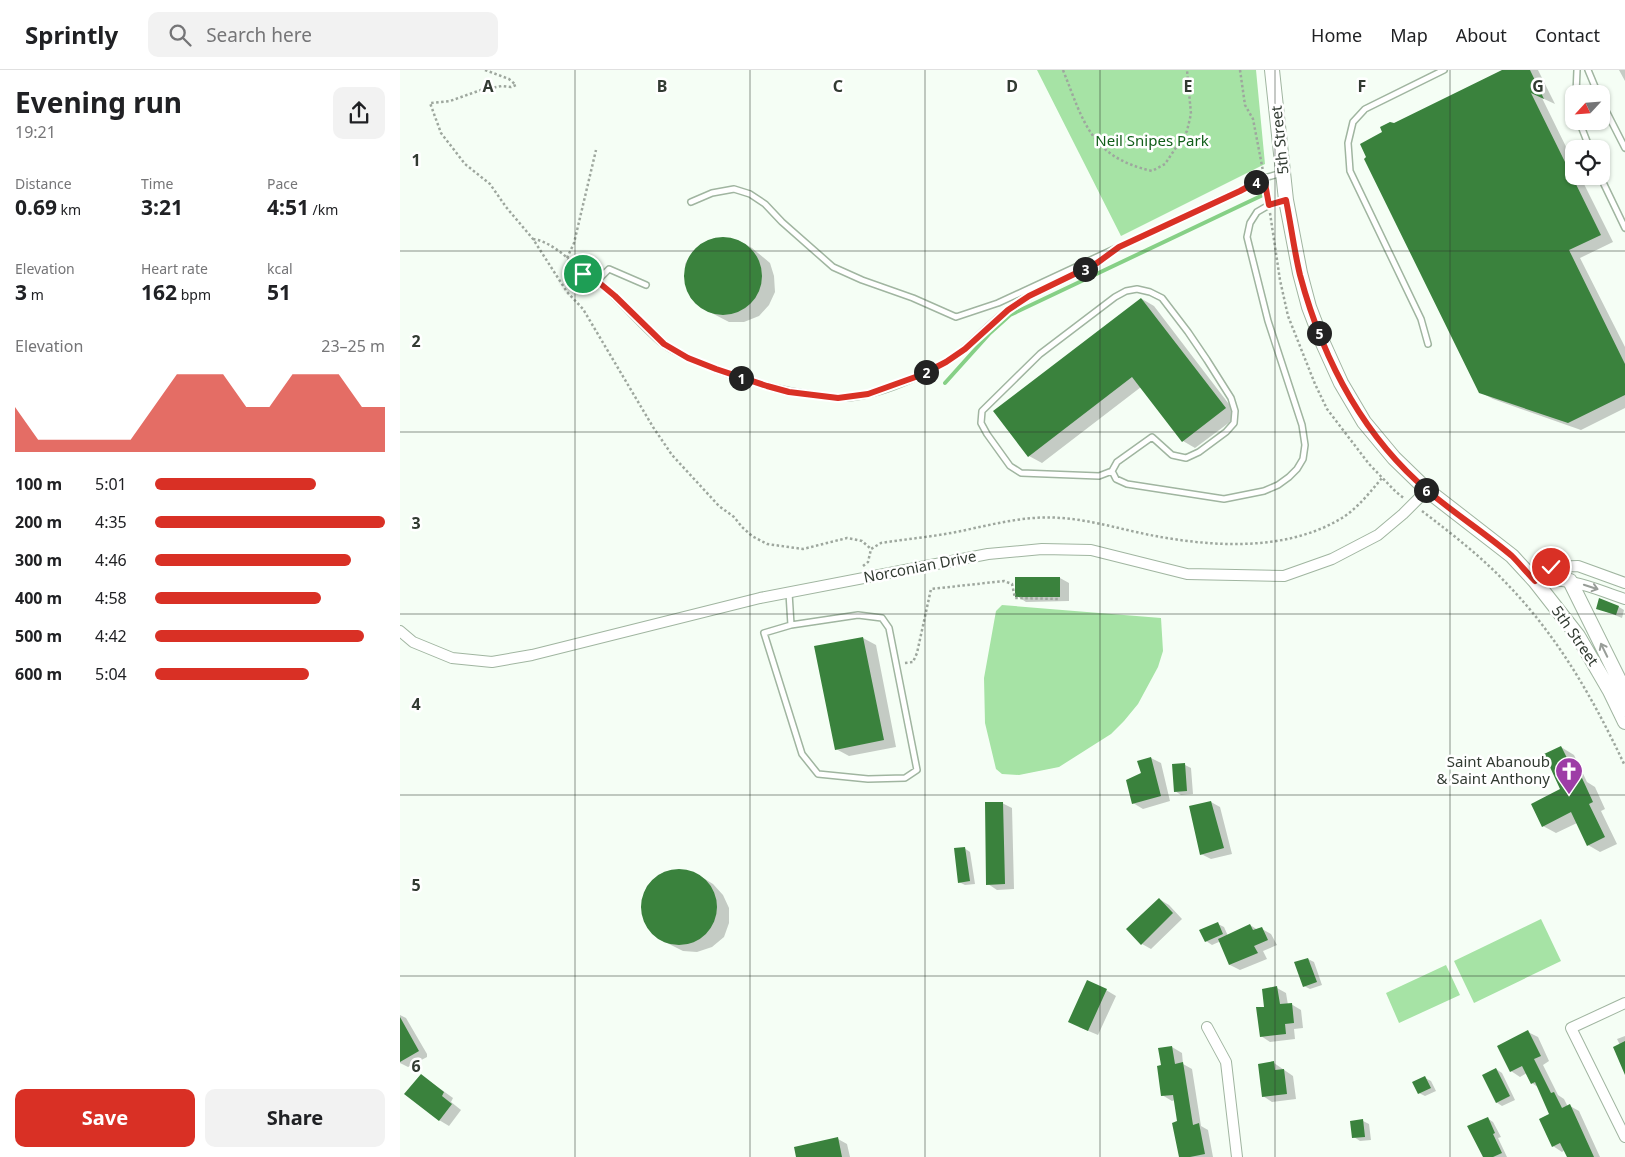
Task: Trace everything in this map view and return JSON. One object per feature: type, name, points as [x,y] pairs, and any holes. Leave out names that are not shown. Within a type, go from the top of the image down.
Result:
[{"type":"street","name":"5th Street","points":[[1272,70],[1286,200],[1300,272],[1309,307],[1341,383],[1364,422],[1394,458],[1427,490],[1512,556],[1535,581],[1578,636],[1603,677],[1623,717]]},
{"type":"street","name":"Norconian Drive","points":[[400,631],[413,642],[452,658],[492,662],[532,655],[760,598],[988,554],[1042,549],[1091,550],[1187,574],[1284,576],[1332,559],[1378,535],[1427,490]]},
{"type":"street","points":[[1535,581],[1551,567],[1578,566],[1625,583]]},
{"type":"street","points":[[1535,581],[1570,581],[1592,586],[1625,599]]},
{"type":"street","points":[[1570,581],[1623,688],[1623,717]]},
{"type":"street","points":[[1625,1003],[1571,1028],[1625,1137]]},
{"type":"street","points":[[1206,1027],[1226,1062],[1237,1157]]},
{"type":"lane","points":[[1428,344],[1422,319],[1350,171],[1348,143],[1353,122],[1365,108],[1444,70]]},
{"type":"lane","points":[[1576,85],[1577,70]]},
{"type":"lane","points":[[1588,70],[1594,85]]},
{"type":"lane","points":[[1610,118],[1624,145]]},
{"type":"lane","points":[[691,202],[712,193],[734,189],[750,194],[765,204],[782,222],[833,267],[862,280],[913,298],[956,318],[998,303],[1240,191],[1264,178],[1283,172]]},
{"type":"lane","points":[[1604,185],[1625,228]]},
{"type":"lane","points":[[1112,471],[1116,479],[1127,484],[1224,499],[1264,491],[1284,481],[1297,469],[1303,459],[1305,445],[1302,425],[1268,321],[1247,237],[1250,223],[1257,212],[1269,205],[1286,200]]},
{"type":"lane","points":[[646,285],[609,269],[597,281],[664,344],[688,358],[789,392],[838,398],[868,394],[921,375],[946,362],[965,349],[1008,310],[1029,296],[1097,263],[1119,247]]},
{"type":"lane","points":[[1137,288],[1162,298],[1188,332],[1230,398],[1235,411],[1234,422],[1226,432],[1200,452],[1186,458],[1172,455],[1152,436],[1117,462],[1112,471],[1099,476],[1021,473],[1010,466],[987,434],[981,423],[982,411],[1040,354],[1114,297],[1137,288]]},
{"type":"lane","points":[[789,593],[791,625]]},
{"type":"lane","points":[[858,615],[882,618],[889,628],[917,770],[905,778],[868,779],[818,774],[802,754],[764,633],[791,625],[858,615]]},
{"type":"path","points":[[485,70],[509,79],[516,85],[481,90],[450,101],[430,103],[442,133],[466,164],[490,184],[506,207],[533,239],[567,292],[583,310],[653,427],[672,454],[719,506],[734,517],[752,536],[767,544],[803,549],[847,538],[862,541],[871,549]]},
{"type":"path","points":[[1063,70],[1072,95],[1093,139],[1114,157],[1132,166],[1152,171],[1164,164],[1187,131],[1191,114],[1187,70]]},
{"type":"path","points":[[1240,70],[1246,105],[1253,119],[1269,205],[1280,280],[1288,316],[1327,409],[1369,464],[1396,492],[1480,557],[1534,614],[1584,684],[1625,766]]},
{"type":"path","points":[[566,258],[574,243],[596,150]]},
{"type":"path","points":[[533,239],[542,241],[566,258],[583,274],[597,281]]},
{"type":"path","points":[[896,665],[913,662],[917,653],[931,589],[1004,581],[1012,584],[1015,598],[1060,599]]},
{"type":"green space","name":"Neil Snipes Park","points":[[1037,70],[1256,70],[1265,164],[1121,236]]},
{"type":"green space","points":[[1002,605],[1161,618],[1163,651],[1158,667],[1138,704],[1111,734],[1059,767],[1019,775],[1002,774],[996,769],[985,723],[984,678],[996,611]]},
{"type":"green space","points":[[1541,919],[1561,961],[1474,1003],[1454,961]]},
{"type":"green space","points":[[1446,965],[1460,995],[1399,1023],[1386,993]]},
{"type":"building","points":[[1502,70],[1530,70],[1544,99],[1531,93],[1565,162],[1565,185],[1576,185],[1601,235],[1569,250],[1625,364],[1625,395],[1568,423],[1479,393],[1364,159],[1366,157],[1360,144],[1382,132],[1380,127],[1390,122],[1394,123]]},
{"type":"building","points":[[715,237],[731,237],[745,243],[756,254],[762,268],[762,284],[756,298],[745,309],[731,315],[715,315],[701,309],[690,298],[684,284],[684,268],[690,254],[701,243]]},
{"type":"building","points":[[1141,298],[1226,408],[1182,442],[1132,377],[1028,457],[993,411]]},
{"type":"building","points":[[1015,577],[1060,577],[1060,597],[1015,597]]},
{"type":"building","points":[[1599,598],[1619,606],[1616,615],[1596,609]]},
{"type":"building","points":[[863,637],[884,740],[835,750],[814,646]]},
{"type":"building","name":"Saint Abanoub & Saint Anthony","points":[[1561,746],[1578,780],[1582,778],[1593,802],[1589,804],[1605,837],[1587,846],[1571,812],[1542,827],[1531,804],[1560,789],[1544,754]]},
{"type":"building","points":[[1151,757],[1161,796],[1132,804],[1126,780],[1141,773],[1137,761]]},
{"type":"building","points":[[1185,763],[1187,791],[1174,792],[1172,764]]},
{"type":"building","points":[[1211,801],[1224,848],[1200,855],[1189,806]]},
{"type":"building","points":[[985,802],[1003,802],[1005,884],[986,885]]},
{"type":"building","points":[[965,847],[970,881],[958,883],[954,848]]},
{"type":"building","points":[[672,869],[686,869],[700,875],[711,886],[717,900],[714,922],[706,934],[686,945],[672,945],[658,939],[647,928],[641,914],[641,900],[647,886],[658,875]]},
{"type":"building","points":[[1159,898],[1173,913],[1141,945],[1126,929]]},
{"type":"building","points":[[1218,922],[1223,934],[1205,942],[1199,930]]},
{"type":"building","points":[[1250,924],[1253,930],[1262,927],[1268,940],[1254,946],[1258,953],[1229,965],[1218,939]]},
{"type":"building","points":[[1308,958],[1317,982],[1303,987],[1294,962]]},
{"type":"building","points":[[1087,980],[1107,989],[1088,1031],[1068,1022]]},
{"type":"building","points":[[1277,986],[1280,1004],[1292,1003],[1294,1023],[1285,1024],[1286,1034],[1260,1037],[1256,1007],[1264,1007],[1262,989]]},
{"type":"building","points":[[400,1017],[419,1051],[400,1062]]},
{"type":"building","points":[[1528,1030],[1541,1056],[1534,1059],[1551,1093],[1554,1092],[1562,1108],[1570,1104],[1594,1157],[1567,1157],[1560,1143],[1552,1147],[1539,1119],[1549,1114],[1535,1082],[1531,1084],[1522,1066],[1510,1072],[1497,1046]]},
{"type":"building","points":[[1625,1041],[1625,1075],[1613,1047]]},
{"type":"building","points":[[1172,1046],[1175,1064],[1183,1062],[1193,1125],[1199,1123],[1205,1154],[1179,1157],[1172,1123],[1177,1121],[1173,1095],[1161,1096],[1157,1066],[1161,1065],[1158,1048]]},
{"type":"building","points":[[1274,1061],[1275,1070],[1284,1069],[1287,1094],[1262,1097],[1258,1064]]},
{"type":"building","points":[[1496,1068],[1510,1096],[1496,1103],[1482,1075]]},
{"type":"building","points":[[421,1074],[444,1092],[442,1096],[452,1104],[439,1121],[404,1094]]},
{"type":"building","points":[[1425,1076],[1431,1088],[1418,1094],[1412,1082]]},
{"type":"building","points":[[1488,1117],[1495,1133],[1493,1134],[1502,1153],[1493,1157],[1483,1157],[1467,1126]]},
{"type":"building","points":[[1363,1119],[1365,1137],[1352,1138],[1350,1121]]},
{"type":"building","points":[[838,1137],[842,1157],[796,1157],[794,1147]]},
{"type":"waterway","points":[[945,383],[990,333],[1010,315],[1265,194]]},
{"type":"place","name":"Saint Abanoub & Saint Anthony","points":[[1569,795]]},
{"type":"route","points":[[583,274],[597,281],[615,296],[664,344],[688,358],[789,392],[838,398],[868,394],[921,375],[946,362],[965,349],[1008,310],[1029,296],[1097,263],[1119,247],[1264,178],[1269,205],[1286,200],[1309,307],[1341,383],[1364,422],[1394,458],[1427,490],[1512,556],[1535,581],[1551,567]]}]
